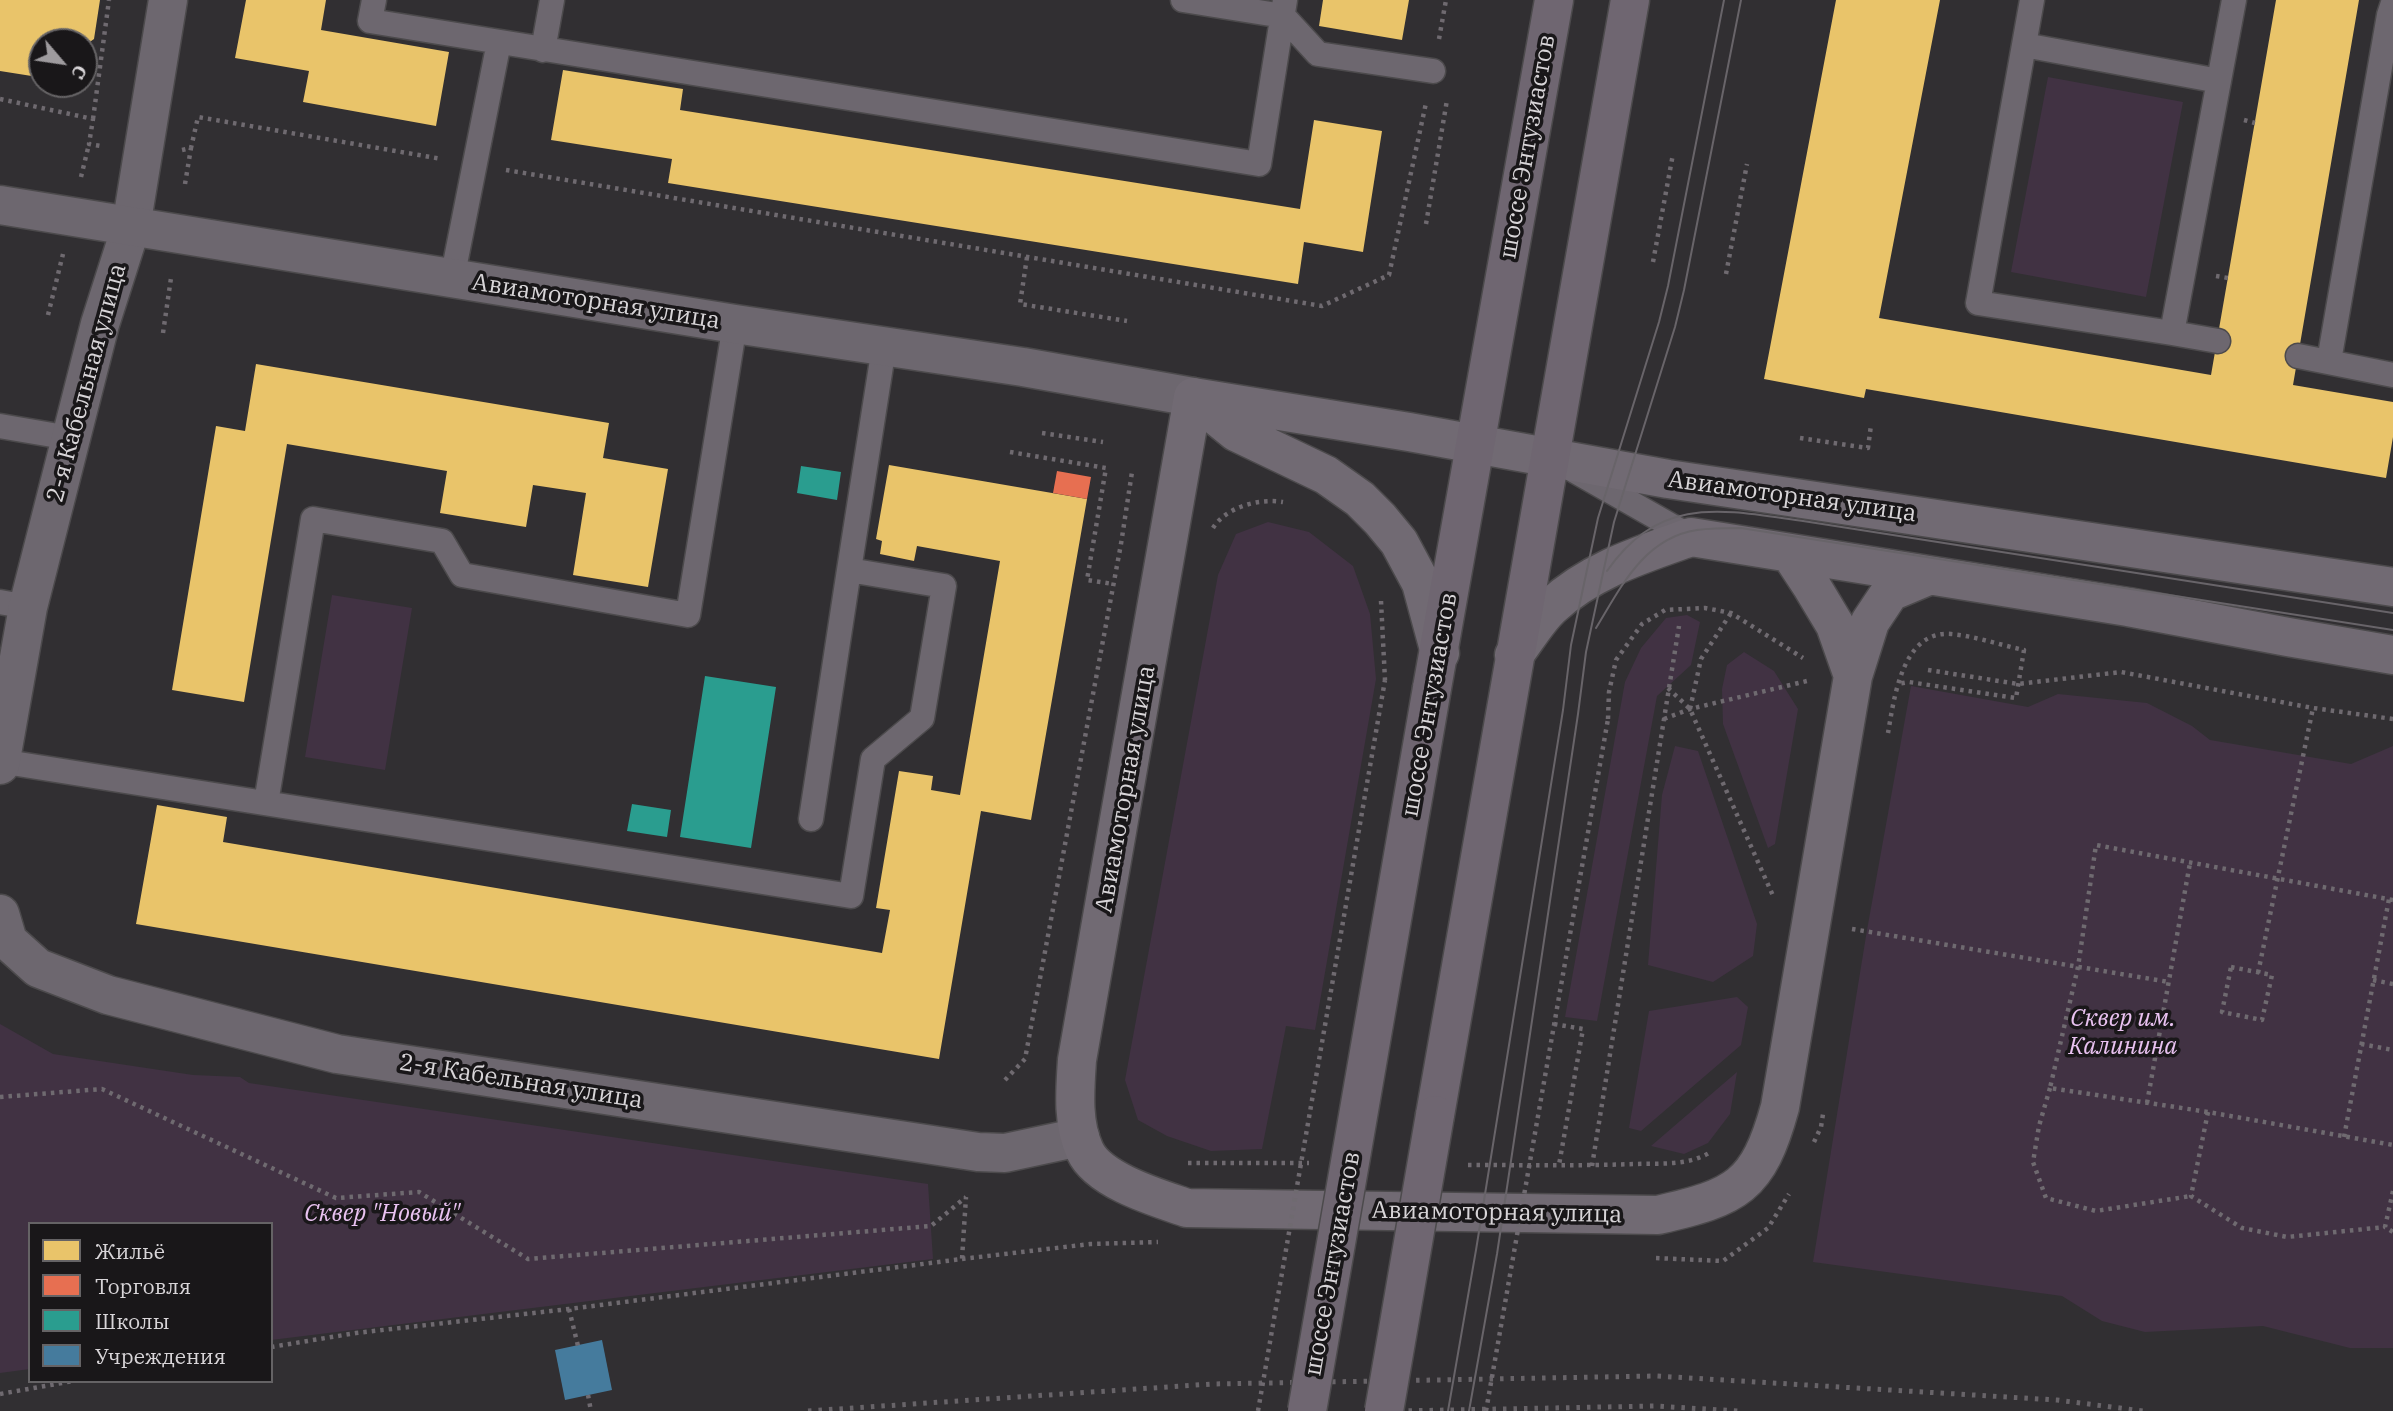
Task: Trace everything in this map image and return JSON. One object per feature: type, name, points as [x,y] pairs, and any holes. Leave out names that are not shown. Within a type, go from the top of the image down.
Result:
[{"type":"main road","name":"шоссе Энтузиастов","points":[[1307,1411],[1554,0]]},
{"type":"main road","points":[[1384,1411],[1630,0]]},
{"type":"main road","name":"Авиамоторная улица","points":[[1193,397],[1668,479],[2393,586]]},
{"type":"main road","name":"Авиамоторная улица","points":[[1193,397],[1236,432],[1326,475],[1360,499],[1380,519],[1399,542],[1421,583],[1436,671]]},
{"type":"main road","name":"Авиамоторная улица","points":[[1193,397],[1077,1060],[1074,1095],[1080,1136],[1086,1154],[1099,1168],[1123,1183],[1187,1208],[1658,1215],[1701,1205],[1731,1193],[1754,1170],[1766,1152],[1780,1107],[1835,676],[1835,625],[1790,553]]},
{"type":"main road","points":[[1514,656],[1549,609],[1588,578],[1623,561],[1691,537],[2129,607],[2393,654]]},
{"type":"main road","name":"Авиамоторная улица","points":[[1835,676],[1890,592],[1928,576]]},
{"type":"street","name":"2-я Кабельная улица","points":[[0,762],[14,604],[70,438],[100,324],[131,227],[168,0]]},
{"type":"street","name":"Авиамоторная улица","points":[[0,205],[735,324],[1023,367],[1193,397]]},
{"type":"street","name":"2-я Кабельная улица","points":[[3,933],[38,968],[108,995],[337,1054],[978,1152],[1005,1153],[1080,1136]]},
{"type":"lane","points":[[374,0],[370,21],[1259,164],[1284,8]]},
{"type":"lane","points":[[544,50],[552,0]]},
{"type":"lane","points":[[1183,0],[1284,8],[1318,54],[1433,72]]},
{"type":"lane","points":[[2032,0],[1978,303],[2217,341]]},
{"type":"lane","points":[[2172,333],[2234,0]]},
{"type":"lane","points":[[2329,361],[2393,3]]},
{"type":"lane","points":[[452,279],[499,42]]},
{"type":"lane","points":[[2024,45],[2218,81]]},
{"type":"lane","points":[[266,803],[313,519],[443,541],[462,575],[688,615],[735,324]]},
{"type":"lane","points":[[811,819],[884,347]]},
{"type":"lane","points":[[2298,356],[2393,375]]},
{"type":"lane","points":[[0,426],[70,438]]},
{"type":"lane","points":[[1549,457],[1691,537]]},
{"type":"lane","points":[[0,762],[851,896],[873,759],[922,718],[944,586],[849,570]]},
{"type":"path","points":[[80,181],[89,144],[109,0]]},
{"type":"path","points":[[186,184],[198,117],[1322,306],[1389,275],[1433,72]]},
{"type":"path","points":[[0,99],[93,118]]},
{"type":"path","points":[[1426,224],[1445,109]]},
{"type":"path","points":[[89,144],[100,146]]},
{"type":"path","points":[[179,151],[191,148]]},
{"type":"path","points":[[1653,262],[1673,154]]},
{"type":"path","points":[[1726,274],[1747,164]]},
{"type":"path","points":[[48,315],[63,253]]},
{"type":"path","points":[[1027,257],[1020,304],[1127,321]]},
{"type":"path","points":[[163,333],[172,278]]},
{"type":"path","points":[[1800,438],[1868,448],[1871,425]]},
{"type":"path","points":[[1042,433],[1103,442]]},
{"type":"path","points":[[1010,452],[1106,468],[1087,580],[1113,584]]},
{"type":"path","points":[[1005,1080],[1025,1059],[1132,472]]},
{"type":"path","points":[[1486,1411],[1608,719],[1609,692],[1616,660],[1642,624],[1665,610],[1705,608],[1731,613],[1803,658],[1808,666]]},
{"type":"path","points":[[1690,709],[1701,659],[1731,613]]},
{"type":"path","points":[[1592,1166],[1679,626]]},
{"type":"path","points":[[1887,738],[1896,684],[1909,656],[1930,637],[1949,634],[2024,650],[2016,698],[1909,682],[1896,684]]},
{"type":"path","points":[[1928,670],[2018,684],[2121,672],[2313,708],[2393,719]]},
{"type":"path","points":[[1809,673],[1810,681]]},
{"type":"path","points":[[1664,719],[1690,709],[1835,676]]},
{"type":"path","points":[[1258,1411],[1385,680]]},
{"type":"path","points":[[1668,688],[1690,709],[1777,905]]},
{"type":"path","points":[[2258,972],[2313,708]]},
{"type":"path","points":[[2344,1137],[2391,899],[2096,845],[2078,967],[2039,1126],[2033,1162],[2046,1198],[2096,1211],[2191,1196],[2242,1228],[2287,1237],[2385,1227],[2393,1232]]},
{"type":"path","points":[[2147,1102],[2190,863]]},
{"type":"path","points":[[1854,915],[1852,929],[2169,982]]},
{"type":"path","points":[[2231,967],[2258,972],[2272,975],[2262,1020],[2222,1012],[2231,967]]},
{"type":"path","points":[[2373,980],[2393,984]]},
{"type":"path","points":[[1554,1024],[1583,1029],[1559,1166]]},
{"type":"path","points":[[2361,1044],[2393,1050]]},
{"type":"path","points":[[2050,1088],[2208,1112],[2393,1145]]},
{"type":"path","points":[[0,1097],[102,1089],[336,1198],[419,1192],[528,1259],[931,1226],[970,1191]]},
{"type":"path","points":[[2191,1196],[2208,1112]]},
{"type":"path","points":[[2385,1227],[2393,1191]]},
{"type":"path","points":[[962,1259],[966,1197]]},
{"type":"path","points":[[273,1347],[356,1333],[962,1259],[1090,1244],[1159,1242]]},
{"type":"path","points":[[569,1309],[578,1346]]},
{"type":"path","points":[[0,1394],[63,1383]]},
{"type":"path","points":[[588,1395],[591,1411]]},
{"type":"green space","points":[[2048,77],[2183,102],[2146,297],[2011,272]]},
{"type":"green space","points":[[1268,522],[1309,532],[1353,566],[1370,614],[1376,679],[1315,1030],[1286,1026],[1262,1149],[1211,1151],[1167,1136],[1138,1120],[1125,1080],[1218,575],[1236,534]]},
{"type":"green space","points":[[332,595],[412,608],[385,770],[305,757]]},
{"type":"green space","points":[[1687,615],[1700,622],[1691,665],[1657,696],[1597,1021],[1565,1017],[1625,682],[1641,648],[1666,618]]},
{"type":"green space","points":[[1744,652],[1774,671],[1798,709],[1775,844],[1768,848],[1723,724],[1722,689],[1727,665]]},
{"type":"green space","name":"Сквер им. Калинина","points":[[1911,686],[2028,707],[2058,694],[2147,703],[2192,726],[2210,740],[2351,764],[2393,746],[2393,1348],[2350,1348],[2263,1326],[2145,1332],[2102,1321],[2062,1296],[1813,1262],[1867,930]]},
{"type":"green space","points":[[1675,746],[1698,751],[1757,924],[1753,956],[1713,982],[1648,965],[1662,795]]},
{"type":"green space","points":[[1737,997],[1748,1007],[1741,1045],[1641,1131],[1629,1128],[1649,1011]]},
{"type":"green space","name":"Сквер \"Новый\"","points":[[0,1024],[53,1054],[193,1075],[240,1077],[249,1083],[928,1184],[933,1259],[273,1340],[273,1222],[28,1222],[28,1369],[0,1373]]},
{"type":"green space","points":[[1737,1072],[1730,1114],[1708,1143],[1684,1154],[1651,1146]]},
{"type":"building: Жильё","points":[[0,0],[100,0],[96,28],[28,28],[28,75],[0,71]]},
{"type":"building: Жильё","points":[[246,0],[326,0],[321,30],[449,52],[436,126],[303,102],[309,71],[235,58]]},
{"type":"building: Жильё","points":[[1323,0],[1409,0],[1402,40],[1319,26]]},
{"type":"building: Жильё","points":[[1836,0],[1940,0],[1879,318],[2211,375],[2276,0],[2359,0],[2293,385],[2393,402],[2393,437],[2386,478],[1866,389],[1864,398],[1764,379]]},
{"type":"building: Жильё","points":[[563,70],[683,89],[680,110],[1300,209],[1314,120],[1382,131],[1363,252],[1304,242],[1298,284],[668,183],[672,159],[551,140]]},
{"type":"building: Жильё","points":[[256,364],[609,423],[603,458],[668,469],[648,587],[573,575],[586,493],[533,485],[526,527],[440,513],[447,471],[287,444],[244,702],[172,690],[216,426],[245,431]]},
{"type":"building: Жильё","points":[[889,465],[1087,499],[1031,820],[981,811],[939,1059],[136,924],[157,805],[227,817],[223,842],[882,953],[890,910],[876,908],[899,771],[933,776],[931,790],[960,795],[1000,561],[917,546],[914,561],[880,554],[882,541],[876,539]]},
{"type":"building: Торговля","points":[[1057,471],[1091,477],[1087,499],[1053,493]]},
{"type":"building: Школы","points":[[801,466],[841,472],[837,500],[797,493]]},
{"type":"building: Школы","points":[[705,676],[776,687],[751,848],[680,837]]},
{"type":"building: Школы","points":[[632,804],[671,810],[667,837],[627,831]]},
{"type":"building: Учреждения","points":[[602,1340],[612,1390],[565,1400],[555,1350]]},
{"type":"tram line","points":[[1448,1411],[1563,710],[1571,645],[1598,518],[1668,286],[1724,0]]},
{"type":"tram line","points":[[1469,1411],[1497,1254],[1586,652],[1614,522],[1684,290],[1741,0]]},
{"type":"tram line","points":[[1607,571],[1627,546],[1649,529],[1671,518],[1695,513],[1746,513],[2393,613]]},
{"type":"tram line","points":[[1596,628],[1625,581],[1648,554],[1662,543],[1697,530],[1741,528],[2393,630]]},
{"type":"railway","points":[[808,1411],[1212,1384],[1656,1376],[2057,1400],[2143,1411]]},
{"type":"railway","points":[[1398,1411],[1655,1406],[1738,1411]]}]
